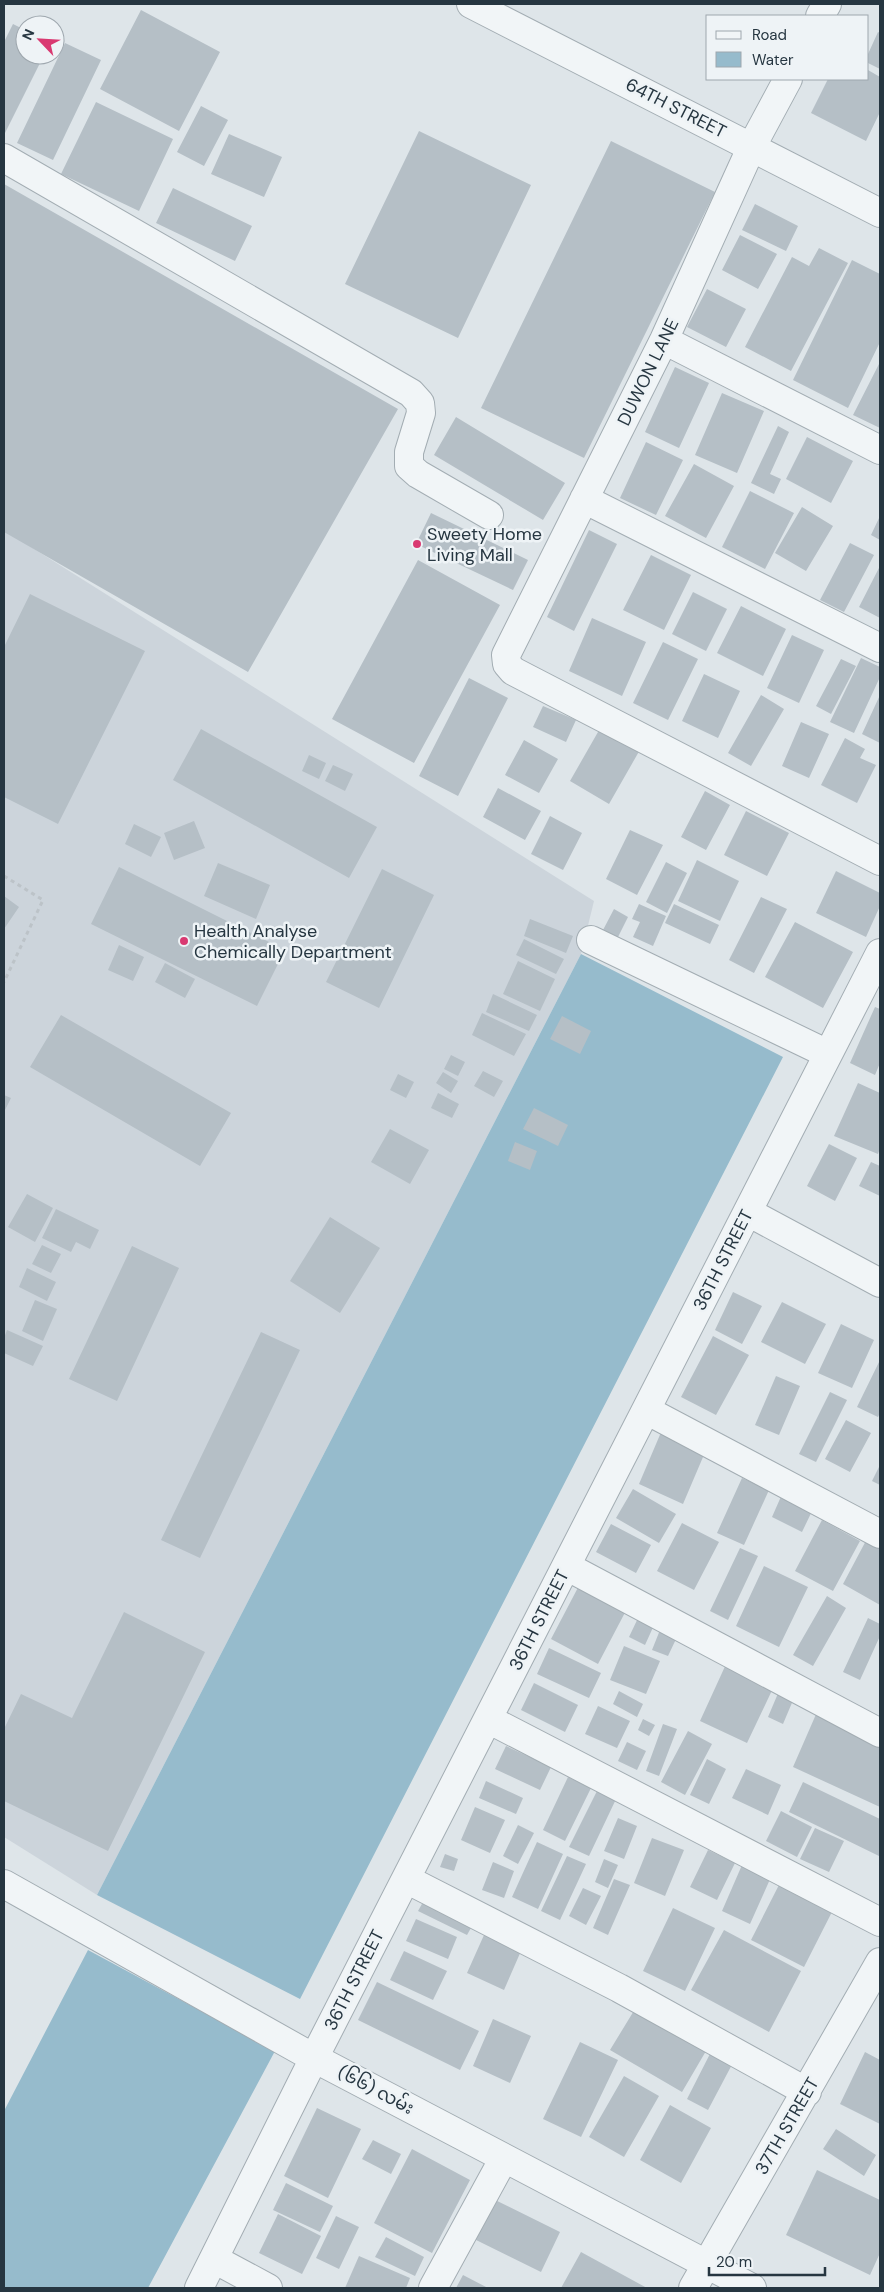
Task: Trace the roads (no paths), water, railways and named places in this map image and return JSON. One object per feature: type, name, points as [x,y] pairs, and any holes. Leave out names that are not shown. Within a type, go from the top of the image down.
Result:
[{"type":"street","name":"64TH STREET","points":[[471,4],[880,213]]},
{"type":"street","points":[[821,15],[827,4]]},
{"type":"street","name":"DUWON LANE","points":[[787,80],[752,146],[664,340],[506,654],[507,664],[522,675],[880,861]]},
{"type":"street","points":[[4,158],[411,393],[420,403],[422,412],[409,452],[409,466],[418,474],[489,515]]},
{"type":"street","points":[[664,340],[880,450]]},
{"type":"street","points":[[584,499],[880,648]]},
{"type":"street","points":[[592,940],[828,1054]]},
{"type":"street","name":"36TH STREET","points":[[199,2288],[314,2058],[880,953]]},
{"type":"street","points":[[748,1212],[880,1283]]},
{"type":"street","points":[[646,1410],[880,1534]]},
{"type":"street","points":[[566,1566],[880,1733]]},
{"type":"street","points":[[488,1719],[880,1922]]},
{"type":"street","points":[[406,1879],[619,1988],[807,2092]]},
{"type":"street","name":"(၆၆) လမ်း","points":[[4,1884],[314,2058],[752,2288]]},
{"type":"street","name":"37TH STREET","points":[[693,2288],[708,2265],[880,1962]]},
{"type":"street","points":[[433,2288],[504,2158]]},
{"type":"street","points":[[214,2259],[268,2288]]},
{"type":"water","points":[[581,954],[783,1057],[300,1999],[97,1895]]},
{"type":"water","points":[[88,1950],[275,2051],[148,2288],[4,2288],[4,2111]]},
{"type":"place","name":"Sweety Home Living Mall","points":[[417,544]]},
{"type":"place","name":"Health Analyse Chemically Department","points":[[184,941]]}]
